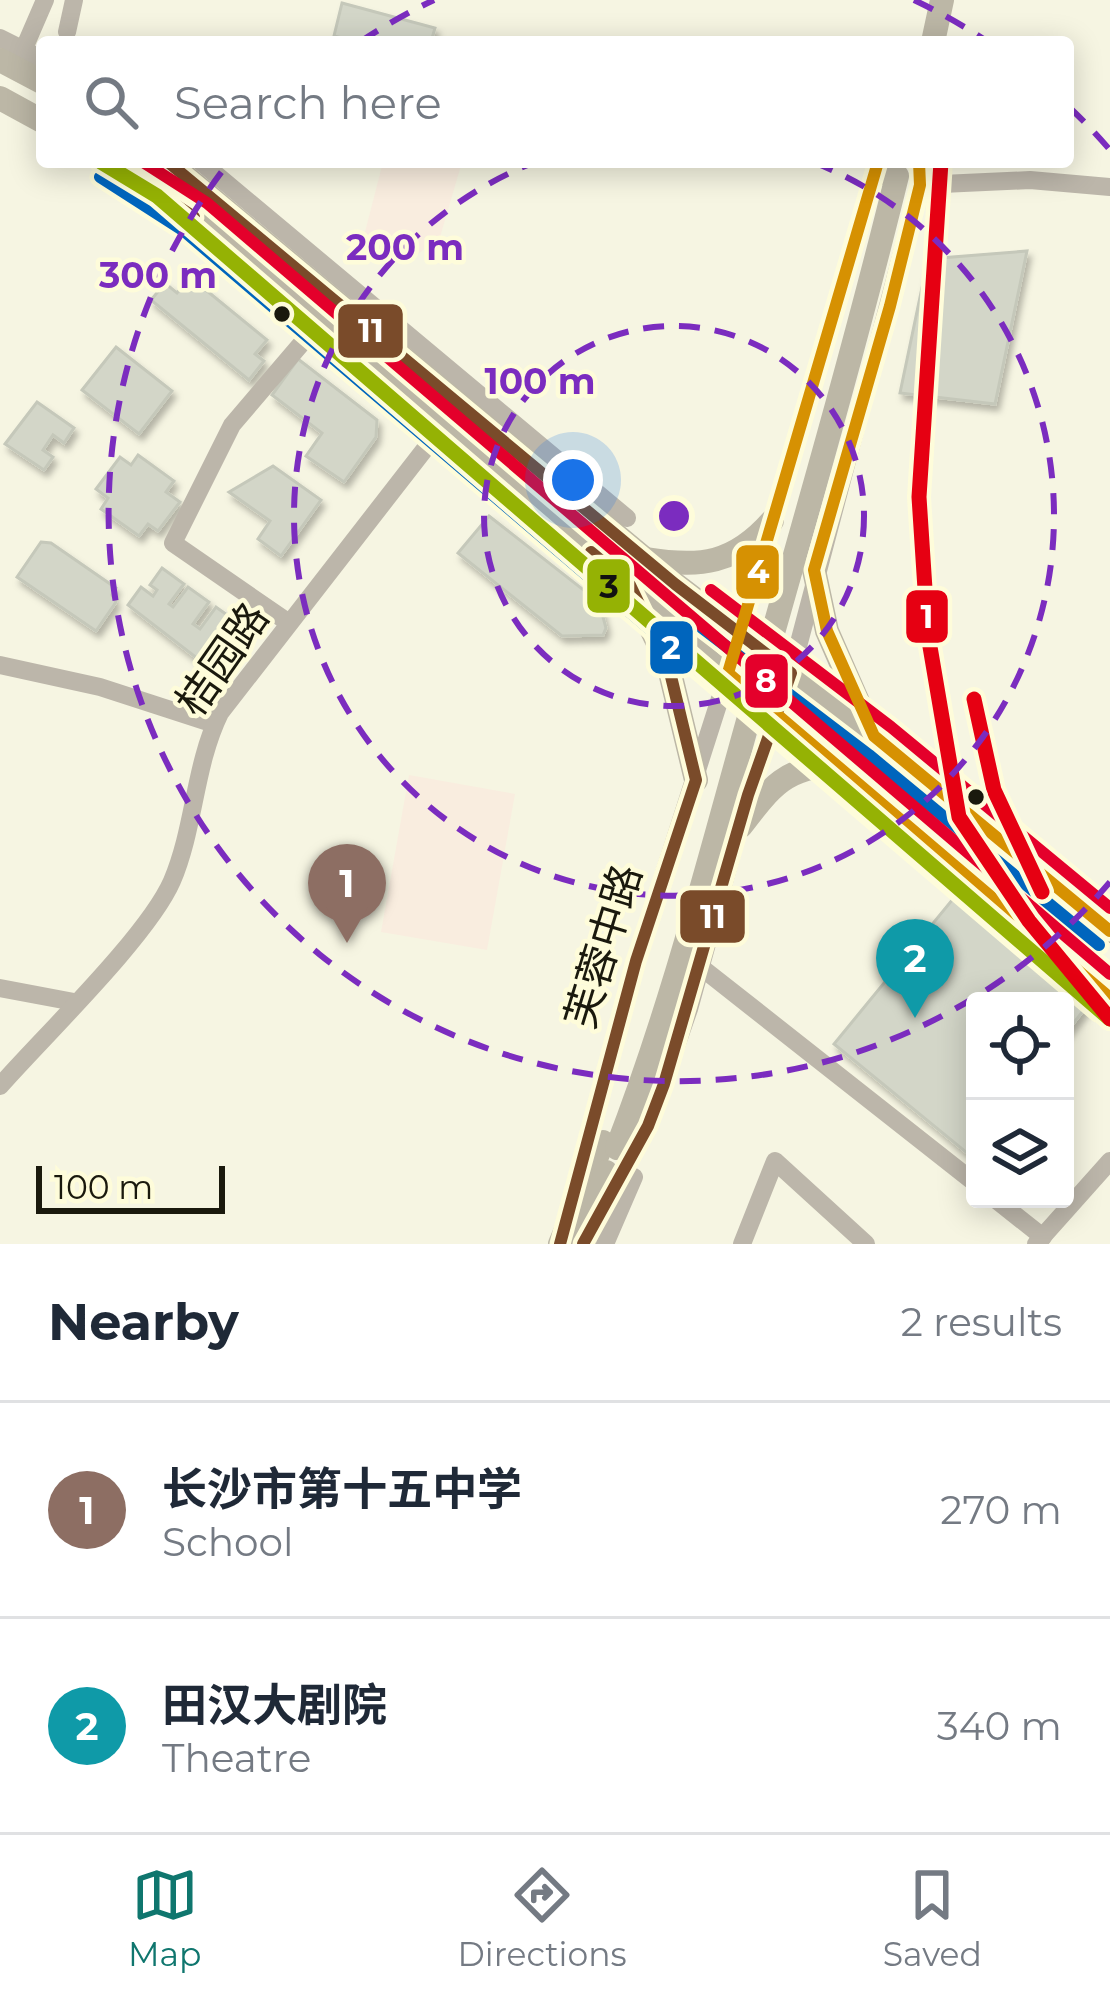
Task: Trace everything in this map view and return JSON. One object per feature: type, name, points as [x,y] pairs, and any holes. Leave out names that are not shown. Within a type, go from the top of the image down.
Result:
[{"type":"main road","points":[[920,36],[928,0]]},
{"type":"main road","points":[[933,36],[942,0]]},
{"type":"main road","points":[[0,98],[36,118]]},
{"type":"main road","points":[[119,168],[195,218],[1110,998]]},
{"type":"main road","points":[[175,168],[645,559],[874,736],[1110,931]]},
{"type":"main road","points":[[580,1241],[840,351],[898,169]]},
{"type":"main road","points":[[645,559],[711,564],[739,554],[772,521]]},
{"type":"main road","points":[[814,570],[827,631],[874,736]]},
{"type":"main road","points":[[630,585],[668,664],[696,780]]},
{"type":"main road","points":[[741,826],[769,790],[804,766],[836,765]]},
{"type":"street","points":[[0,38],[21,59],[45,0]]},
{"type":"street","points":[[67,32],[74,0]]},
{"type":"street","points":[[208,168],[627,518]]},
{"type":"street","points":[[898,169],[1110,187]]},
{"type":"street","points":[[740,636],[772,521],[898,169]]},
{"type":"street","points":[[580,1241],[648,1126],[702,968],[741,826],[791,673],[898,169]]},
{"type":"street","points":[[290,623],[173,543],[232,425],[319,323]]},
{"type":"street","name":"桔园路","points":[[0,1086],[150,916],[171,883],[205,742],[214,724],[460,405]]},
{"type":"street","name":"芙蓉中路","points":[[580,1241],[636,961],[740,636]]},
{"type":"street","points":[[0,665],[100,687],[214,724]]},
{"type":"street","points":[[702,968],[966,1176]]},
{"type":"street","points":[[0,988],[74,1002]]},
{"type":"street","points":[[1005,1208],[1039,1240],[1110,1161]]},
{"type":"street","points":[[742,1244],[776,1162],[866,1244]]},
{"type":"shaded area","points":[[381,168],[460,168],[440,237],[409,261],[377,252],[365,232]]},
{"type":"shaded area","points":[[409,775],[515,794],[487,950],[381,932]]},
{"type":"building","points":[[342,3],[435,28],[433,36],[334,36]]},
{"type":"building","points":[[1027,251],[995,404],[900,393],[928,259]]},
{"type":"building","points":[[190,277],[267,340],[255,354],[264,361],[249,380],[151,300],[165,283],[177,293]]},
{"type":"building","points":[[116,347],[172,391],[139,434],[82,390]]},
{"type":"building","points":[[298,359],[377,420],[376,437],[344,482],[306,456],[322,433],[272,395]]},
{"type":"building","points":[[37,402],[74,428],[64,443],[53,435],[43,450],[53,457],[44,470],[5,444]]},
{"type":"building","points":[[138,455],[174,481],[166,492],[180,502],[158,531],[148,524],[139,536],[101,509],[108,498],[96,489],[120,457],[131,465]]},
{"type":"building","points":[[273,466],[321,500],[281,556],[258,539],[270,521],[229,492]]},
{"type":"building","points":[[489,516],[599,602],[606,628],[603,635],[562,636],[458,553]]},
{"type":"building","points":[[41,542],[51,543],[116,588],[112,595],[116,602],[96,631],[17,577]]},
{"type":"building","points":[[162,568],[184,584],[169,604],[173,607],[188,587],[209,602],[193,624],[200,629],[216,607],[237,622],[211,669],[128,605],[141,587],[153,596],[157,590],[150,585]]},
{"type":"building","points":[[957,894],[1090,1002],[1074,1022],[1074,992],[966,992],[966,1152],[834,1044]]},
{"type":"transit line","name":"3","points":[[111,168],[157,196],[1110,1019]]},
{"type":"transit line","name":"11","points":[[119,168],[194,217]]},
{"type":"transit line","name":"8","points":[[152,168],[207,203],[1110,974]]},
{"type":"transit line","name":"11","points":[[175,168],[675,584],[791,673],[748,795],[664,1084],[648,1126],[583,1244]]},
{"type":"transit line","name":"4","points":[[876,168],[728,673],[1110,998]]},
{"type":"transit line","name":"4","points":[[919,168],[920,185],[890,306],[814,570],[827,631],[874,736],[1110,931]]},
{"type":"transit line","name":"1","points":[[941,168],[919,497],[928,635],[959,817],[1029,921],[1110,1019]]},
{"type":"transit line","name":"2","points":[[100,177],[184,231],[1098,1012]]},
{"type":"transit line","name":"11","points":[[560,1244],[636,961],[696,780],[668,664],[630,585],[591,552]]},
{"type":"transit line","name":"8","points":[[711,590],[891,727],[1110,908]]},
{"type":"transit line","name":"2","points":[[689,618],[869,755],[1099,945]]},
{"type":"transit line","name":"1","points":[[974,699],[994,790],[1042,892]]},
{"type":"place","name":"长沙市第十五中学","points":[[347,943]]},
{"type":"place","name":"田汉大剧院","points":[[915,1018]]}]
